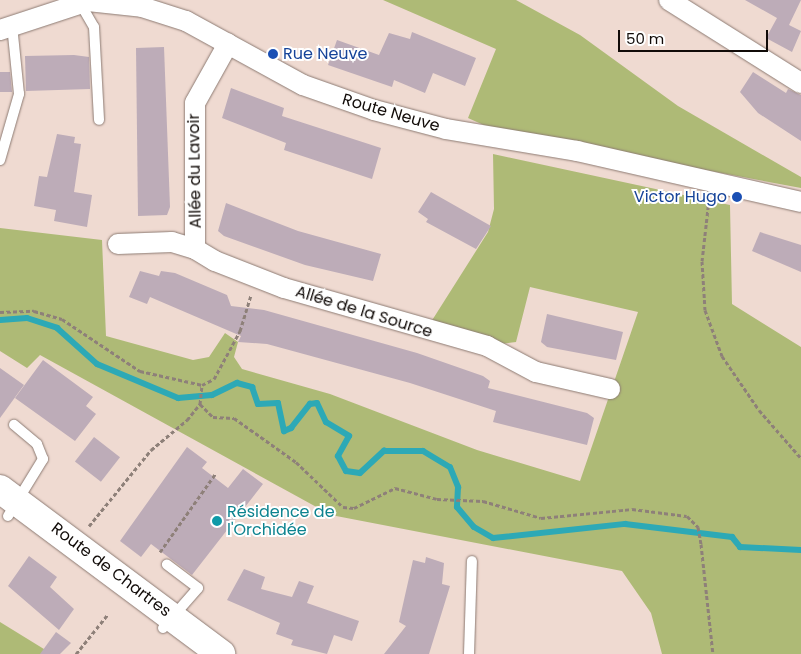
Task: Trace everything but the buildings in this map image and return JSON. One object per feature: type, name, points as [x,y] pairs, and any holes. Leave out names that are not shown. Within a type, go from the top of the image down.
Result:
[{"type":"main road","name":"Route de Chartres","points":[[6,504],[42,536],[168,623],[221,654]]},
{"type":"main road","name":"Route de Chartres","points":[[168,623],[193,654]]},
{"type":"street","points":[[669,0],[801,83]]},
{"type":"street","name":"Route Neuve","points":[[6,28],[80,3],[126,4],[164,13],[228,44],[303,85],[381,112],[446,129],[577,150],[801,202]]},
{"type":"street","name":"Allée du Lavoir","points":[[195,248],[195,103],[228,44]]},
{"type":"street","name":"Allée de la Source","points":[[118,244],[172,242],[195,248],[256,278],[487,346],[536,372],[610,389]]},
{"type":"lane","points":[[80,3],[94,28],[99,120]]},
{"type":"lane","points":[[0,160],[19,94],[6,28]]},
{"type":"lane","points":[[6,504],[43,459],[37,444],[14,425]]},
{"type":"lane","points":[[469,654],[472,561]]},
{"type":"lane","points":[[167,565],[198,588],[168,623]]},
{"type":"path","points":[[708,211],[702,262],[705,310],[722,356],[758,410],[801,458]]},
{"type":"path","points":[[0,312],[34,311],[62,319],[140,371],[202,385],[214,379],[240,331],[256,278]]},
{"type":"path","points":[[83,533],[151,450],[200,404],[202,385]]},
{"type":"path","points":[[200,404],[213,417],[234,418],[296,462],[343,507],[354,508],[395,488],[437,499],[483,501],[541,518],[632,509],[663,510],[687,516],[698,526],[713,654]]},
{"type":"path","points":[[155,560],[216,473]]},
{"type":"path","points":[[76,654],[108,614]]},
{"type":"green space","points":[[383,0],[516,0],[580,35],[678,106],[801,177],[801,188],[497,131],[468,118],[496,49]]},
{"type":"green space","points":[[493,154],[730,205],[732,304],[801,347],[801,654],[662,654],[651,613],[622,571],[331,515],[40,355],[27,368],[0,351],[0,228],[102,240],[106,336],[193,360],[209,357],[225,333],[238,342],[234,357],[242,369],[330,394],[477,450],[580,481],[638,312],[530,287],[516,342],[487,346],[431,322],[488,232],[494,209]]},
{"type":"green space","points":[[0,622],[52,654],[0,654]]},
{"type":"waterway","points":[[0,320],[27,318],[57,328],[97,364],[178,398],[212,395],[237,383],[252,387],[258,404],[278,403],[284,431],[291,428],[310,404],[317,403],[326,422],[349,436],[338,456],[346,471],[360,473],[384,451],[423,451],[450,467],[458,487],[457,507],[474,527],[493,538],[625,524],[732,537],[740,547],[801,550]]},
{"type":"place","name":"Rue Neuve","points":[[273,54]]},
{"type":"place","name":"Victor Hugo","points":[[737,197]]},
{"type":"place","name":"Résidence de l'Orchidée","points":[[217,521]]}]
